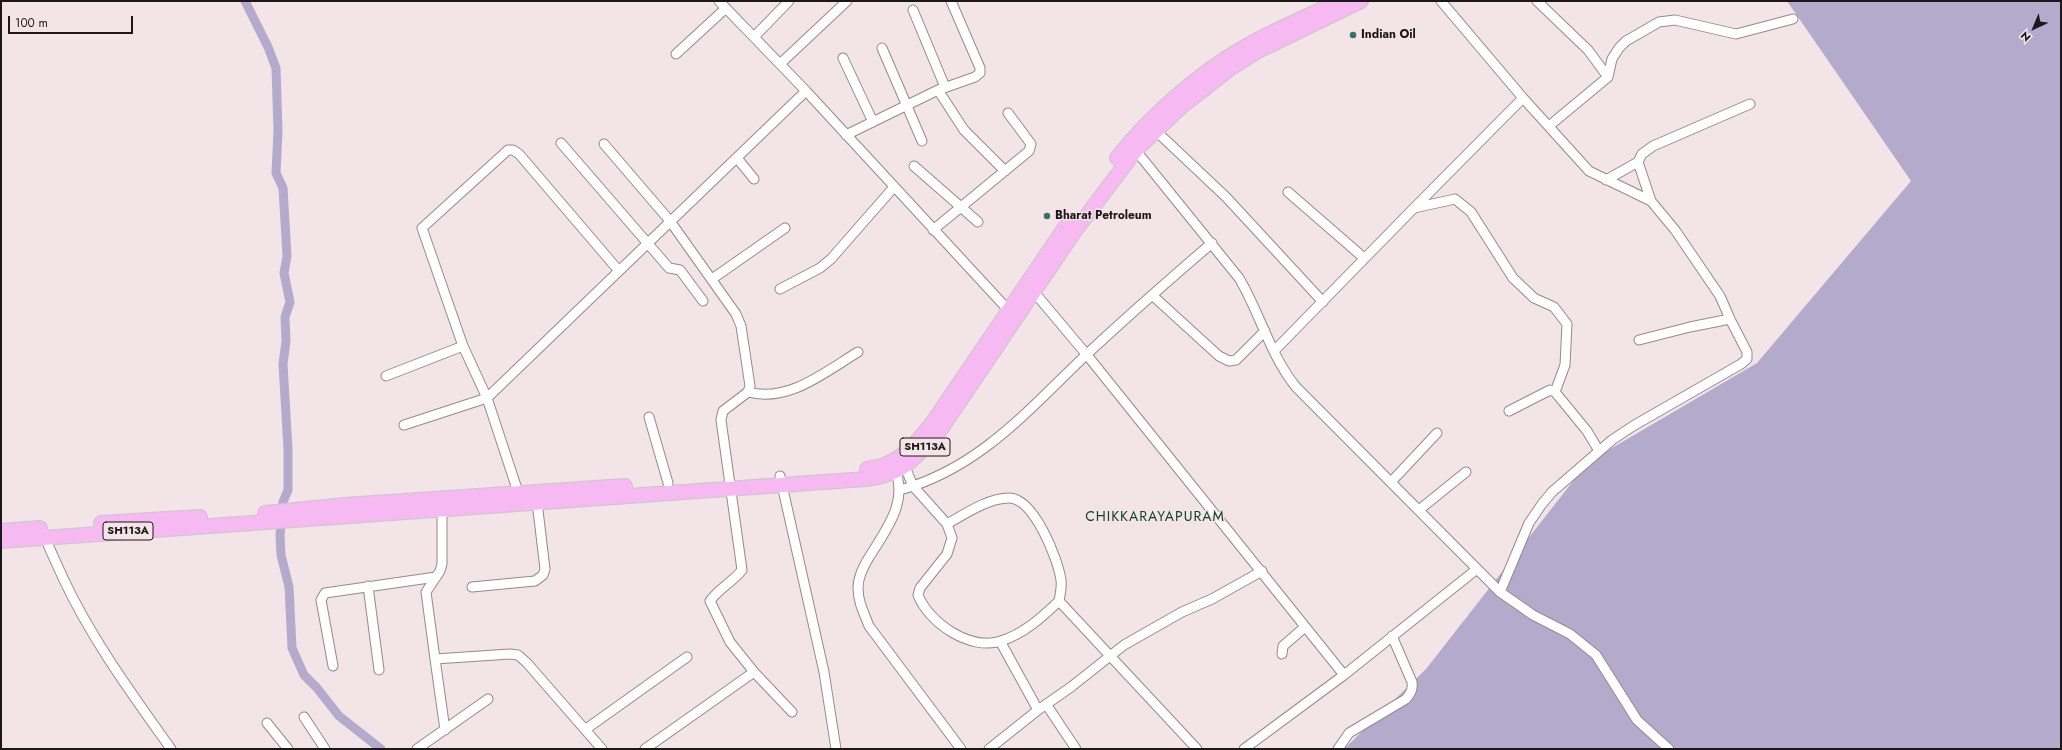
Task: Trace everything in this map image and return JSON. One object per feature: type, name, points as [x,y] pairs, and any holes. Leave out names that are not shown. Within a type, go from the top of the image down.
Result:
[{"type":"main road","name":"SH113A","points":[[520,498],[537,502],[730,484],[866,479],[881,477],[921,452],[941,429],[1012,314],[1090,193],[1175,99],[1230,56],[1253,43],[1339,1]]},
{"type":"main road","name":"SH113A","points":[[1012,314],[1034,292],[1133,146],[1156,131],[1203,88],[1231,68],[1258,52],[1361,1]]},
{"type":"main road","name":"SH113A","points":[[1,531],[44,532],[300,516],[442,505],[668,483],[730,484]]},
{"type":"main road","name":"SH113A","points":[[1,541],[44,532]]},
{"type":"street","points":[[719,1],[806,91],[1012,314]]},
{"type":"street","points":[[754,37],[790,1]]},
{"type":"street","points":[[780,64],[847,1]]},
{"type":"street","points":[[846,135],[942,89],[974,77],[980,73],[980,68],[951,1]]},
{"type":"street","points":[[1441,1],[1523,98],[1549,126],[1560,141],[1589,171],[1651,201]]},
{"type":"street","points":[[1537,1],[1588,50],[1608,77]]},
{"type":"street","points":[[676,54],[726,8]]},
{"type":"street","points":[[913,10],[942,89],[964,130],[1005,171]]},
{"type":"street","points":[[1549,126],[1608,77],[1612,59],[1619,48],[1626,41],[1659,22],[1675,20],[1702,28],[1736,34],[1793,19]]},
{"type":"street","points":[[882,48],[922,141]]},
{"type":"street","points":[[843,58],[873,122]]},
{"type":"street","points":[[404,425],[487,398],[806,91]]},
{"type":"street","points":[[1274,351],[1523,98]]},
{"type":"street","points":[[1606,180],[1638,162],[1642,154],[1653,146],[1750,104]]},
{"type":"street","points":[[933,230],[1029,151],[1031,144],[1008,113]]},
{"type":"street","points":[[1156,131],[1226,197],[1323,302]]},
{"type":"street","points":[[561,143],[669,268],[680,270],[703,302]]},
{"type":"street","points":[[604,144],[670,221],[736,314],[741,326],[750,386],[748,392],[723,411],[721,420],[742,570],[737,576],[714,594],[710,601],[730,642],[754,672],[792,712]]},
{"type":"street","points":[[1133,146],[1212,242],[1239,278],[1251,298],[1284,372],[1296,387],[1392,481],[1500,592],[1533,615],[1570,634],[1596,655],[1637,720],[1669,749]]},
{"type":"street","points":[[520,498],[487,398],[463,346],[422,228],[508,150],[513,150],[520,154],[619,271]]},
{"type":"street","points":[[737,158],[754,179]]},
{"type":"street","points":[[1500,592],[1533,516],[1552,492],[1600,451],[1633,426],[1716,379],[1747,359],[1747,352],[1720,296],[1674,230],[1651,201],[1638,162]]},
{"type":"street","points":[[914,166],[960,208],[978,222]]},
{"type":"street","points":[[780,289],[820,268],[831,259],[894,187]]},
{"type":"street","points":[[1288,192],[1364,258]]},
{"type":"street","points":[[1414,208],[1455,199],[1471,212],[1513,278],[1534,298],[1554,307],[1567,324],[1565,365],[1555,392]]},
{"type":"street","points":[[712,279],[785,228]]},
{"type":"street","points":[[900,490],[913,486],[956,467],[994,442],[1152,295],[1212,242]]},
{"type":"street","points":[[1034,292],[1262,571],[1344,675]]},
{"type":"street","points":[[1152,295],[1219,356],[1229,361],[1236,360],[1266,331]]},
{"type":"street","points":[[1639,340],[1730,319]]},
{"type":"street","points":[[386,376],[463,346]]},
{"type":"street","points":[[748,392],[770,396],[786,391],[806,383],[858,352]]},
{"type":"street","points":[[1509,411],[1542,393],[1550,390],[1555,392],[1587,431],[1600,451]]},
{"type":"street","points":[[649,417],[668,483]]},
{"type":"street","points":[[1392,481],[1437,433]]},
{"type":"street","points":[[898,465],[913,486],[947,524],[952,538],[947,554],[920,588],[918,595],[930,616],[942,626],[957,635],[974,641],[1000,641],[1036,622],[1059,601],[1062,581],[1056,561],[1048,540],[1031,511],[1024,504],[1010,498],[1000,499],[968,512],[947,524]]},
{"type":"street","points":[[898,465],[900,490],[893,516],[860,573],[858,586],[860,606],[869,626],[961,749]]},
{"type":"street","points":[[1419,510],[1466,472]]},
{"type":"street","points":[[781,481],[824,672],[836,749]]},
{"type":"street","points":[[472,587],[535,581],[543,575],[545,569],[537,502]]},
{"type":"street","points":[[442,505],[442,564],[436,577],[426,592],[445,730]]},
{"type":"street","points":[[44,532],[70,592],[95,638],[170,749]]},
{"type":"street","points":[[1244,749],[1344,675],[1477,570]]},
{"type":"street","points":[[989,749],[1038,710],[1112,656],[1124,645],[1166,620],[1212,599],[1262,571]]},
{"type":"street","points":[[333,666],[322,596],[329,591],[436,577]]},
{"type":"street","points":[[368,586],[379,670]]},
{"type":"street","points":[[1059,601],[1112,656],[1197,749]]},
{"type":"street","points":[[1282,654],[1283,646],[1306,626]]},
{"type":"street","points":[[1338,749],[1349,733],[1406,699],[1413,688],[1412,682],[1392,636]]},
{"type":"street","points":[[1000,641],[1038,710]]},
{"type":"street","points":[[435,659],[510,654],[518,655],[527,663],[586,729],[602,749]]},
{"type":"street","points":[[586,729],[687,657]]},
{"type":"street","points":[[646,749],[754,672]]},
{"type":"street","points":[[417,749],[488,699]]},
{"type":"street","points":[[1046,704],[1076,749]]},
{"type":"street","points":[[304,717],[325,749]]},
{"type":"street","points":[[267,723],[288,749]]},
{"type":"shaded area","points":[[1787,1],[2061,1],[2061,749],[1344,749],[1426,669],[1588,462],[1757,363],[1911,181]]},
{"type":"waterway","points":[[245,1],[268,47],[276,68],[278,131],[276,173],[283,188],[287,256],[284,273],[290,302],[285,317],[286,341],[283,364],[288,449],[288,490],[283,502],[280,535],[281,555],[289,587],[292,648],[304,675],[317,688],[339,716],[381,749]]},
{"type":"place","name":"Indian Oil","points":[[1353,35]]},
{"type":"place","name":"Bharat Petroleum","points":[[1047,216]]},
{"type":"district","name":"CHIKKARAYAPURAM","points":[[1155,518]]}]
